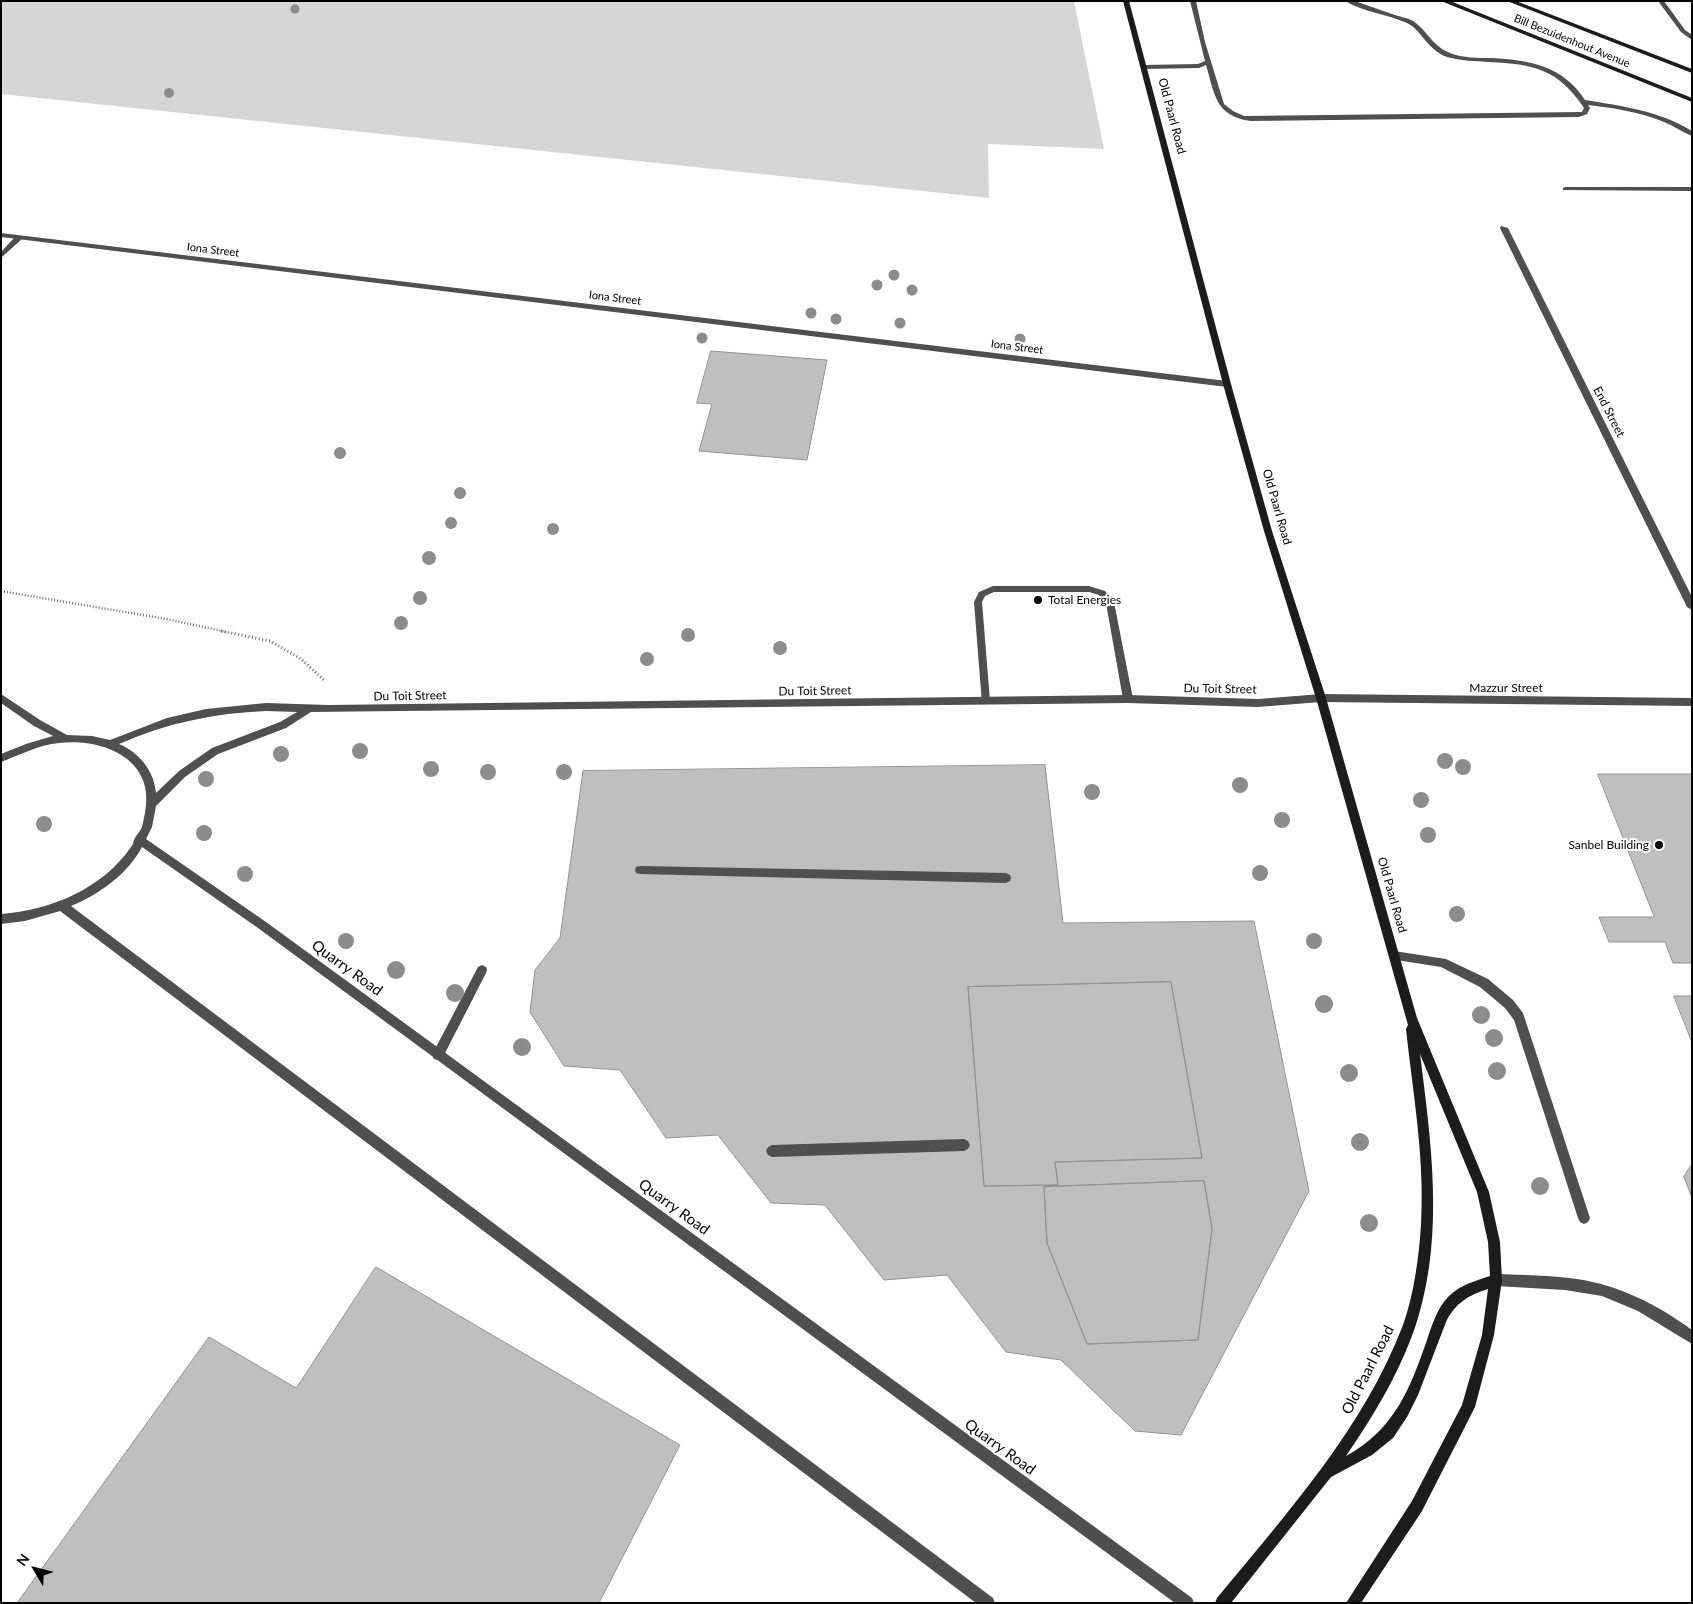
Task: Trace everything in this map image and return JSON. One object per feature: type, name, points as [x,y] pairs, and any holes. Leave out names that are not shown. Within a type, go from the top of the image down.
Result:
[{"type":"main road","name":"Old Paarl Road","points":[[1126,1],[1227,384],[1268,531],[1321,698],[1411,1018],[1483,1192],[1494,1242],[1496,1280],[1488,1335],[1468,1407],[1417,1506],[1353,1603]]},
{"type":"main road","name":"Bill Bezuidenhout Avenue","points":[[1444,1],[1692,100]]},
{"type":"main road","name":"Bill Bezuidenhout Avenue","points":[[1510,1],[1692,71]]},
{"type":"main road","name":"Old Paarl Road","points":[[1222,1603],[1326,1472],[1361,1421],[1382,1384],[1410,1323],[1418,1292],[1428,1219],[1427,1184],[1411,1018]]},
{"type":"main road","points":[[1326,1472],[1362,1455],[1379,1442],[1388,1432],[1399,1417],[1413,1391],[1433,1343],[1438,1324],[1446,1310],[1455,1298],[1468,1290],[1496,1280]]},
{"type":"street","points":[[1193,1],[1208,62],[1221,104],[1224,109],[1238,117],[1251,119],[1579,115],[1585,113],[1587,108],[1575,89],[1543,68],[1521,61],[1453,57],[1432,45],[1418,28],[1410,22],[1348,1]]},
{"type":"street","points":[[1661,1],[1683,31],[1692,38]]},
{"type":"street","points":[[1144,66],[1199,66],[1208,62]]},
{"type":"street","points":[[1584,102],[1639,112],[1673,124],[1692,134]]},
{"type":"street","points":[[1564,189],[1692,189]]},
{"type":"street","name":"End Street","points":[[1504,228],[1692,607]]},
{"type":"street","name":"Iona Street","points":[[1,236],[1227,384]]},
{"type":"street","points":[[1,256],[19,238]]},
{"type":"street","points":[[985,701],[978,602],[982,594],[993,588],[1089,589],[1102,593],[1110,602],[1128,700]]},
{"type":"street","points":[[1,698],[66,739]]},
{"type":"street","name":"Du Toit Street","points":[[111,744],[151,727],[186,717],[266,707],[309,709],[1128,700],[1258,702],[1321,698]]},
{"type":"street","name":"Mazzur Street","points":[[1321,698],[1692,702]]},
{"type":"street","points":[[152,804],[182,774],[215,751],[283,725],[309,709]]},
{"type":"street","points":[[1,758],[29,746],[66,739],[90,739],[111,744],[129,754],[142,767],[148,778],[152,804],[148,822],[140,840],[129,856],[116,871],[91,891],[62,906],[26,917],[2,920]]},
{"type":"street","name":"Quarry Road","points":[[140,840],[262,925],[1187,1603]]},
{"type":"street","points":[[640,870],[1006,878]]},
{"type":"street","points":[[62,906],[988,1603]]},
{"type":"street","points":[[1394,956],[1442,962],[1484,983],[1503,998],[1514,1010],[1519,1017],[1584,1218]]},
{"type":"street","points":[[438,1055],[482,970]]},
{"type":"street","points":[[772,1151],[964,1145]]},
{"type":"street","points":[[1496,1280],[1565,1284],[1596,1289],[1649,1310],[1666,1319],[1692,1338]]},
{"type":"path","points":[[1,591],[166,619],[270,641],[301,659],[328,683]]},
{"type":"shaded area","points":[[1,1],[1074,1],[1104,149],[988,144],[989,198],[1,94]]},
{"type":"building","points":[[711,351],[827,360],[807,460],[699,451],[712,404],[697,403]]},
{"type":"building","points":[[1045,765],[1063,923],[1254,921],[1309,1191],[1181,1435],[1135,1431],[1061,1360],[1006,1352],[947,1275],[884,1280],[825,1205],[771,1203],[718,1135],[666,1138],[620,1070],[564,1066],[530,1012],[535,970],[560,938],[583,771]],"holes":[[[1171,982],[1202,1158],[1055,1162],[1058,1185],[984,1186],[968,987]],[[1204,1181],[1212,1229],[1198,1340],[1087,1344],[1047,1243],[1044,1187]]]},
{"type":"building","name":"Sanbel Building","points":[[1598,774],[1692,774],[1692,963],[1673,963],[1665,942],[1609,942],[1599,917],[1654,917]]},
{"type":"building","points":[[1171,982],[1202,1158],[1055,1162],[1058,1185],[984,1186],[968,987]]},
{"type":"building","points":[[1674,996],[1692,996],[1692,1042]]},
{"type":"building","points":[[1692,1164],[1692,1198],[1684,1177]]},
{"type":"building","points":[[1204,1181],[1212,1229],[1198,1340],[1087,1344],[1047,1243],[1044,1187]]},
{"type":"building","points":[[376,1267],[680,1445],[599,1603],[17,1603],[209,1337],[296,1388]]},
{"type":"place","name":"Total Energies","points":[[1038,600]]},
{"type":"place","name":"Sanbel Building","points":[[1659,845]]}]
